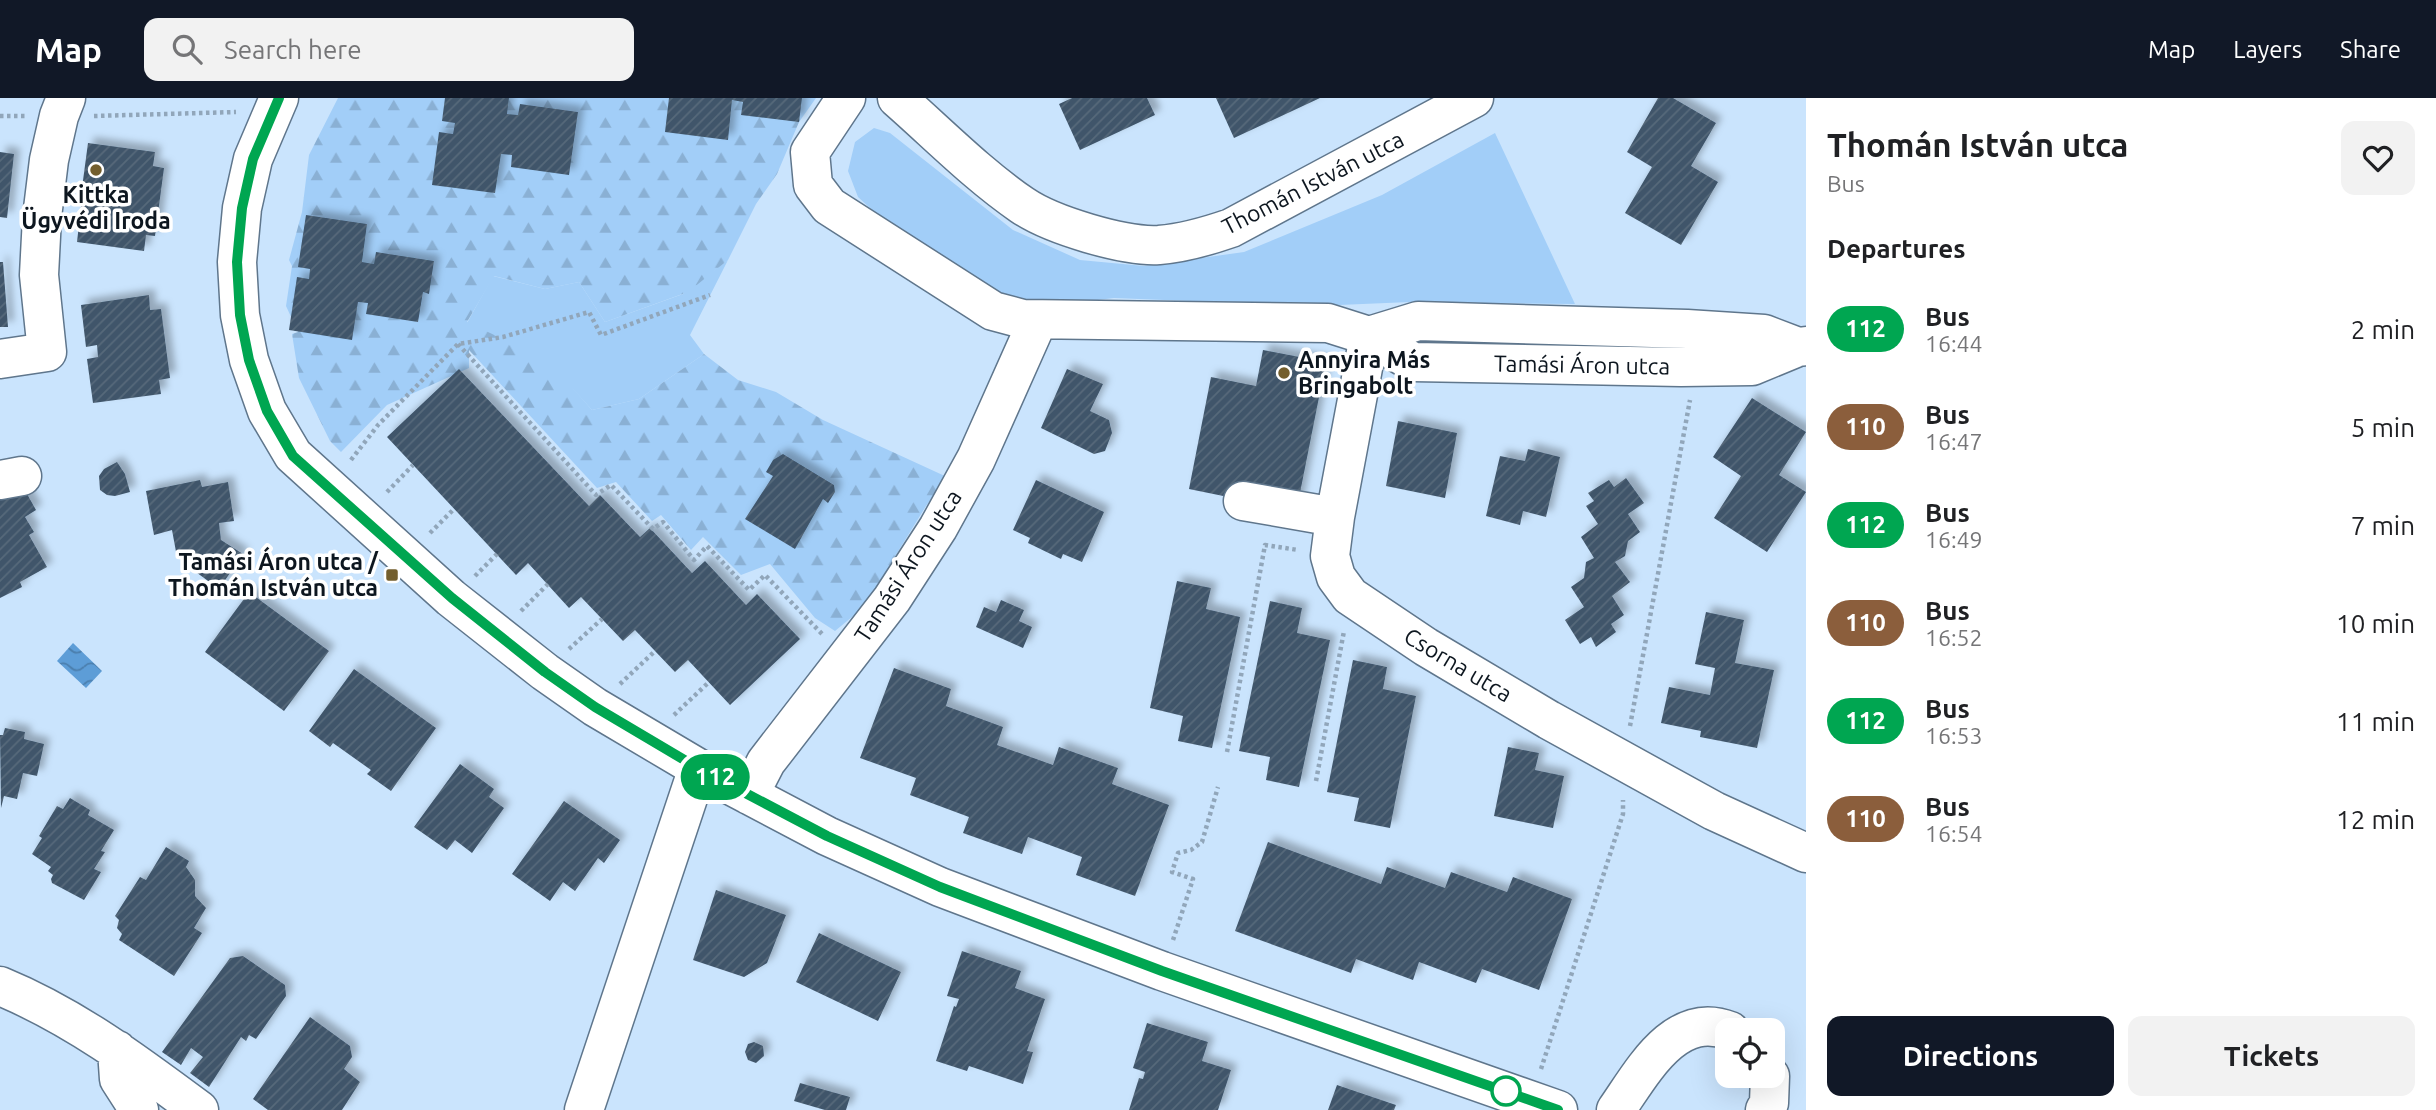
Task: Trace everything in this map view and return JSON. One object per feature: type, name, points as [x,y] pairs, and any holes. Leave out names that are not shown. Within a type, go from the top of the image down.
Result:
[{"type":"street","name":"Tamási Áron utca","points":[[846,98],[810,152],[813,185],[830,206],[993,311],[1023,319],[1328,323],[1369,336],[1413,362],[1752,366],[1802,347]]},
{"type":"street","name":"Thomán István utca","points":[[897,98],[1024,207],[1059,224],[1107,238],[1157,245],[1200,238],[1231,228],[1474,98]]},
{"type":"street","points":[[275,105],[253,159],[242,208],[237,262],[240,315],[249,360],[267,411],[293,456],[452,598],[545,672],[595,707],[698,768],[827,836],[940,887],[1162,971],[1544,1105]]},
{"type":"street","points":[[0,359],[47,352],[39,275],[49,160],[63,107]]},
{"type":"street","name":"Tamási Áron utca","points":[[750,795],[766,762],[892,599],[938,528],[976,459],[1038,320]]},
{"type":"street","name":"Tamási Áron utca","points":[[1369,336],[1418,321],[1764,334],[1802,347]]},
{"type":"street","name":"Csorna utca","points":[[1369,336],[1329,556],[1336,577],[1350,596],[1426,647],[1624,761],[1714,811],[1806,853]]},
{"type":"street","points":[[1243,501],[1335,517]]},
{"type":"street","points":[[584,1110],[698,768]]},
{"type":"street","points":[[0,986],[35,1001],[117,1049],[199,1110]]},
{"type":"street","points":[[1616,1110],[1648,1065],[1670,1040],[1692,1028],[1715,1026]]},
{"type":"street","points":[[117,1049],[118,1079],[139,1110]]},
{"type":"street","points":[[1765,1110],[1769,1103],[1770,1088]]},
{"type":"path","points":[[0,116],[63,107],[275,105]]},
{"type":"path","points":[[328,488],[378,425],[458,344],[503,337],[589,312],[601,335],[710,295]]},
{"type":"path","points":[[458,344],[596,495],[611,485],[653,529],[663,522],[694,560],[707,546],[749,590],[765,575],[820,633]]},
{"type":"path","points":[[1544,1105],[1623,814],[1624,761],[1691,391],[1681,367]]},
{"type":"path","points":[[1227,752],[1265,545],[1295,550]]},
{"type":"path","points":[[1316,781],[1350,596]]},
{"type":"path","points":[[595,707],[655,651]]},
{"type":"path","points":[[649,739],[709,682]]},
{"type":"path","points":[[1162,971],[1194,879],[1172,872],[1178,853],[1191,850],[1202,842],[1218,787]]},
{"type":"green space","points":[[338,98],[816,98],[799,122],[777,174],[756,204],[728,260],[688,292],[605,322],[579,282],[545,289],[494,276],[467,322],[549,361],[592,410],[639,399],[704,354],[738,380],[776,392],[823,420],[947,477],[864,607],[835,631],[815,618],[770,564],[741,575],[703,537],[691,550],[661,515],[652,521],[616,482],[597,488],[469,350],[469,368],[387,405],[341,452],[330,441],[299,378],[292,334],[298,332],[286,306],[292,266],[289,260],[302,212],[309,155]]},
{"type":"green space","points":[[874,128],[890,133],[1013,230],[1080,260],[1144,266],[1244,252],[1382,195],[1495,133],[1575,304],[1410,302],[1315,306],[1114,298],[1031,308],[961,280],[883,220],[858,197],[848,171],[855,142]]},
{"type":"green space","points":[[728,260],[690,335],[704,354],[639,399],[592,410],[573,389],[467,323],[493,276],[545,289],[579,282],[605,322],[683,294]]},
{"type":"water","points":[[73,643],[102,671],[86,688],[57,661]]},
{"type":"building","points":[[445,98],[509,98],[507,114],[518,115],[520,104],[578,112],[569,175],[511,167],[512,155],[501,154],[495,193],[432,185],[439,132],[453,134],[455,123],[442,121]]},
{"type":"building","points":[[669,98],[802,98],[799,122],[741,115],[743,102],[732,100],[728,140],[665,132]]},
{"type":"building","points":[[1072,98],[1147,98],[1155,115],[1080,150],[1059,104]]},
{"type":"building","points":[[1216,98],[1320,98],[1234,138]]},
{"type":"building","points":[[1658,98],[1673,98],[1716,123],[1691,166],[1718,182],[1681,245],[1625,213],[1652,167],[1627,152]]},
{"type":"building","points":[[88,143],[155,152],[153,166],[164,168],[155,236],[146,235],[144,251],[77,242],[82,198],[91,200],[93,189],[82,188]]},
{"type":"building","points":[[0,152],[14,154],[7,218],[0,217]]},
{"type":"building","points":[[306,215],[367,224],[362,262],[374,264],[376,252],[434,261],[429,294],[423,292],[418,322],[366,314],[368,303],[358,302],[352,340],[289,330],[297,277],[309,279],[310,269],[298,267]]},
{"type":"building","points":[[0,262],[3,262],[8,327],[0,327]]},
{"type":"building","points":[[149,295],[150,310],[161,309],[170,378],[159,380],[161,394],[93,403],[87,359],[98,357],[97,345],[86,347],[81,305]]},
{"type":"building","points":[[1263,350],[1326,362],[1298,503],[1238,499],[1189,489],[1211,377],[1256,386]]},
{"type":"building","points":[[459,369],[589,506],[600,495],[640,537],[650,528],[692,573],[705,561],[746,605],[757,594],[800,639],[730,705],[688,660],[675,672],[635,630],[623,641],[581,597],[569,608],[528,563],[516,575],[387,437]]},
{"type":"building","points":[[1067,369],[1103,384],[1090,411],[1109,420],[1112,433],[1105,451],[1094,454],[1041,428]]},
{"type":"building","points":[[1752,398],[1806,432],[1779,475],[1806,492],[1767,552],[1714,518],[1741,476],[1713,457]]},
{"type":"building","points":[[1398,421],[1457,433],[1445,498],[1386,486]]},
{"type":"building","points":[[1528,449],[1560,457],[1546,517],[1523,511],[1520,525],[1486,516],[1500,456],[1525,461]]},
{"type":"building","points":[[783,454],[834,485],[835,492],[828,503],[823,499],[795,549],[745,519],[773,476],[766,472],[773,460]]},
{"type":"building","points":[[117,462],[125,474],[130,492],[107,495],[100,490],[99,476],[104,469]]},
{"type":"building","points":[[1626,478],[1644,503],[1628,514],[1640,532],[1628,541],[1625,556],[1615,562],[1630,582],[1612,596],[1624,615],[1611,624],[1616,632],[1596,647],[1591,637],[1580,644],[1565,620],[1584,607],[1571,587],[1584,578],[1586,562],[1594,558],[1581,537],[1598,524],[1586,506],[1594,501],[1588,493],[1609,480],[1614,487]]},
{"type":"building","points":[[200,480],[202,487],[228,482],[234,521],[219,523],[221,540],[243,554],[219,589],[185,564],[183,556],[177,557],[172,530],[154,535],[146,491]]},
{"type":"building","points":[[1036,480],[1104,512],[1082,562],[1063,554],[1061,559],[1028,543],[1030,538],[1013,530]]},
{"type":"building","points":[[22,485],[36,510],[25,517],[34,532],[29,535],[47,567],[20,582],[22,587],[0,598],[0,490]]},
{"type":"building","points":[[1177,581],[1211,588],[1206,609],[1240,617],[1212,748],[1178,741],[1183,716],[1150,708]]},
{"type":"building","points":[[249,592],[329,651],[284,711],[205,652]]},
{"type":"building","points":[[1001,600],[1024,610],[1019,621],[1032,627],[1023,648],[976,627],[984,607],[996,612]]},
{"type":"building","points":[[1270,601],[1302,608],[1297,633],[1330,640],[1299,787],[1266,780],[1270,757],[1239,751]]},
{"type":"building","points":[[1706,612],[1744,620],[1735,663],[1774,670],[1757,748],[1700,737],[1701,731],[1661,723],[1669,687],[1710,695],[1715,668],[1695,664]]},
{"type":"building","points":[[1353,660],[1387,667],[1383,689],[1416,696],[1390,828],[1354,821],[1359,798],[1327,792]]},
{"type":"building","points":[[894,668],[951,689],[946,706],[1003,727],[997,745],[1053,765],[1059,747],[1118,768],[1112,784],[1169,805],[1135,896],[1076,875],[1082,857],[1028,837],[1022,854],[963,833],[969,817],[910,795],[916,778],[860,758]]},
{"type":"building","points":[[354,669],[436,728],[391,791],[367,774],[371,770],[333,743],[330,747],[309,731]]},
{"type":"building","points":[[5,728],[25,732],[24,739],[44,744],[37,776],[23,773],[17,799],[4,796],[1,808],[0,735],[3,735]]},
{"type":"building","points":[[1508,747],[1539,753],[1535,770],[1564,776],[1553,828],[1494,816]]},
{"type":"building","points":[[460,764],[494,789],[489,797],[504,808],[472,853],[455,840],[447,850],[414,827]]},
{"type":"building","points":[[70,798],[90,810],[88,815],[114,830],[94,869],[101,872],[84,900],[52,883],[53,875],[48,871],[51,867],[32,854],[42,838],[39,836],[57,806],[63,809]]},
{"type":"building","points":[[564,801],[620,840],[604,863],[598,858],[575,891],[563,882],[550,901],[512,874]]},
{"type":"building","points":[[1268,842],[1381,884],[1387,867],[1445,888],[1451,872],[1507,892],[1513,877],[1572,899],[1539,990],[1482,969],[1476,983],[1419,962],[1413,980],[1356,959],[1351,973],[1235,931]]},
{"type":"building","points":[[166,847],[189,861],[186,867],[195,880],[195,896],[206,908],[194,928],[202,933],[174,976],[119,940],[122,934],[117,928],[119,920],[115,916],[140,877],[146,880]]},
{"type":"building","points":[[716,890],[786,915],[767,963],[744,977],[693,960]]},
{"type":"building","points":[[819,933],[901,972],[878,1021],[796,982]]},
{"type":"building","points":[[962,951],[1021,971],[1015,988],[1045,999],[1027,1051],[1033,1052],[1023,1084],[969,1066],[967,1071],[936,1061],[954,1006],[956,1007],[959,999],[947,996]]},
{"type":"building","points":[[243,956],[285,985],[286,996],[256,1039],[249,1035],[246,1041],[241,1037],[209,1087],[190,1073],[203,1057],[191,1048],[181,1065],[162,1052],[230,958]]},
{"type":"building","points":[[310,1017],[350,1046],[352,1057],[344,1069],[360,1082],[342,1110],[268,1110],[253,1099]]},
{"type":"building","points":[[1147,1023],[1208,1042],[1202,1061],[1231,1070],[1218,1110],[1129,1110],[1139,1078],[1143,1079],[1145,1072],[1133,1068]]},
{"type":"building","points":[[754,1042],[763,1046],[764,1056],[756,1063],[748,1060],[745,1052],[748,1044]]},
{"type":"building","points":[[800,1083],[850,1097],[846,1110],[825,1110],[794,1101]]},
{"type":"building","points":[[1337,1085],[1396,1105],[1394,1110],[1328,1110]]},
{"type":"bus line","name":"112","points":[[279,98],[253,159],[242,208],[237,262],[240,315],[249,360],[267,411],[293,456],[452,598],[545,672],[595,707],[698,768],[827,836],[940,887],[1162,971],[1558,1110]]},
{"type":"place","name":"Kittka Ügyvédi Iroda","points":[[96,170]]},
{"type":"place","name":"Annyira Más Bringabolt","points":[[1284,373]]},
{"type":"place","name":"Tamási Áron utca / Thomán István utca","points":[[392,575]]}]
